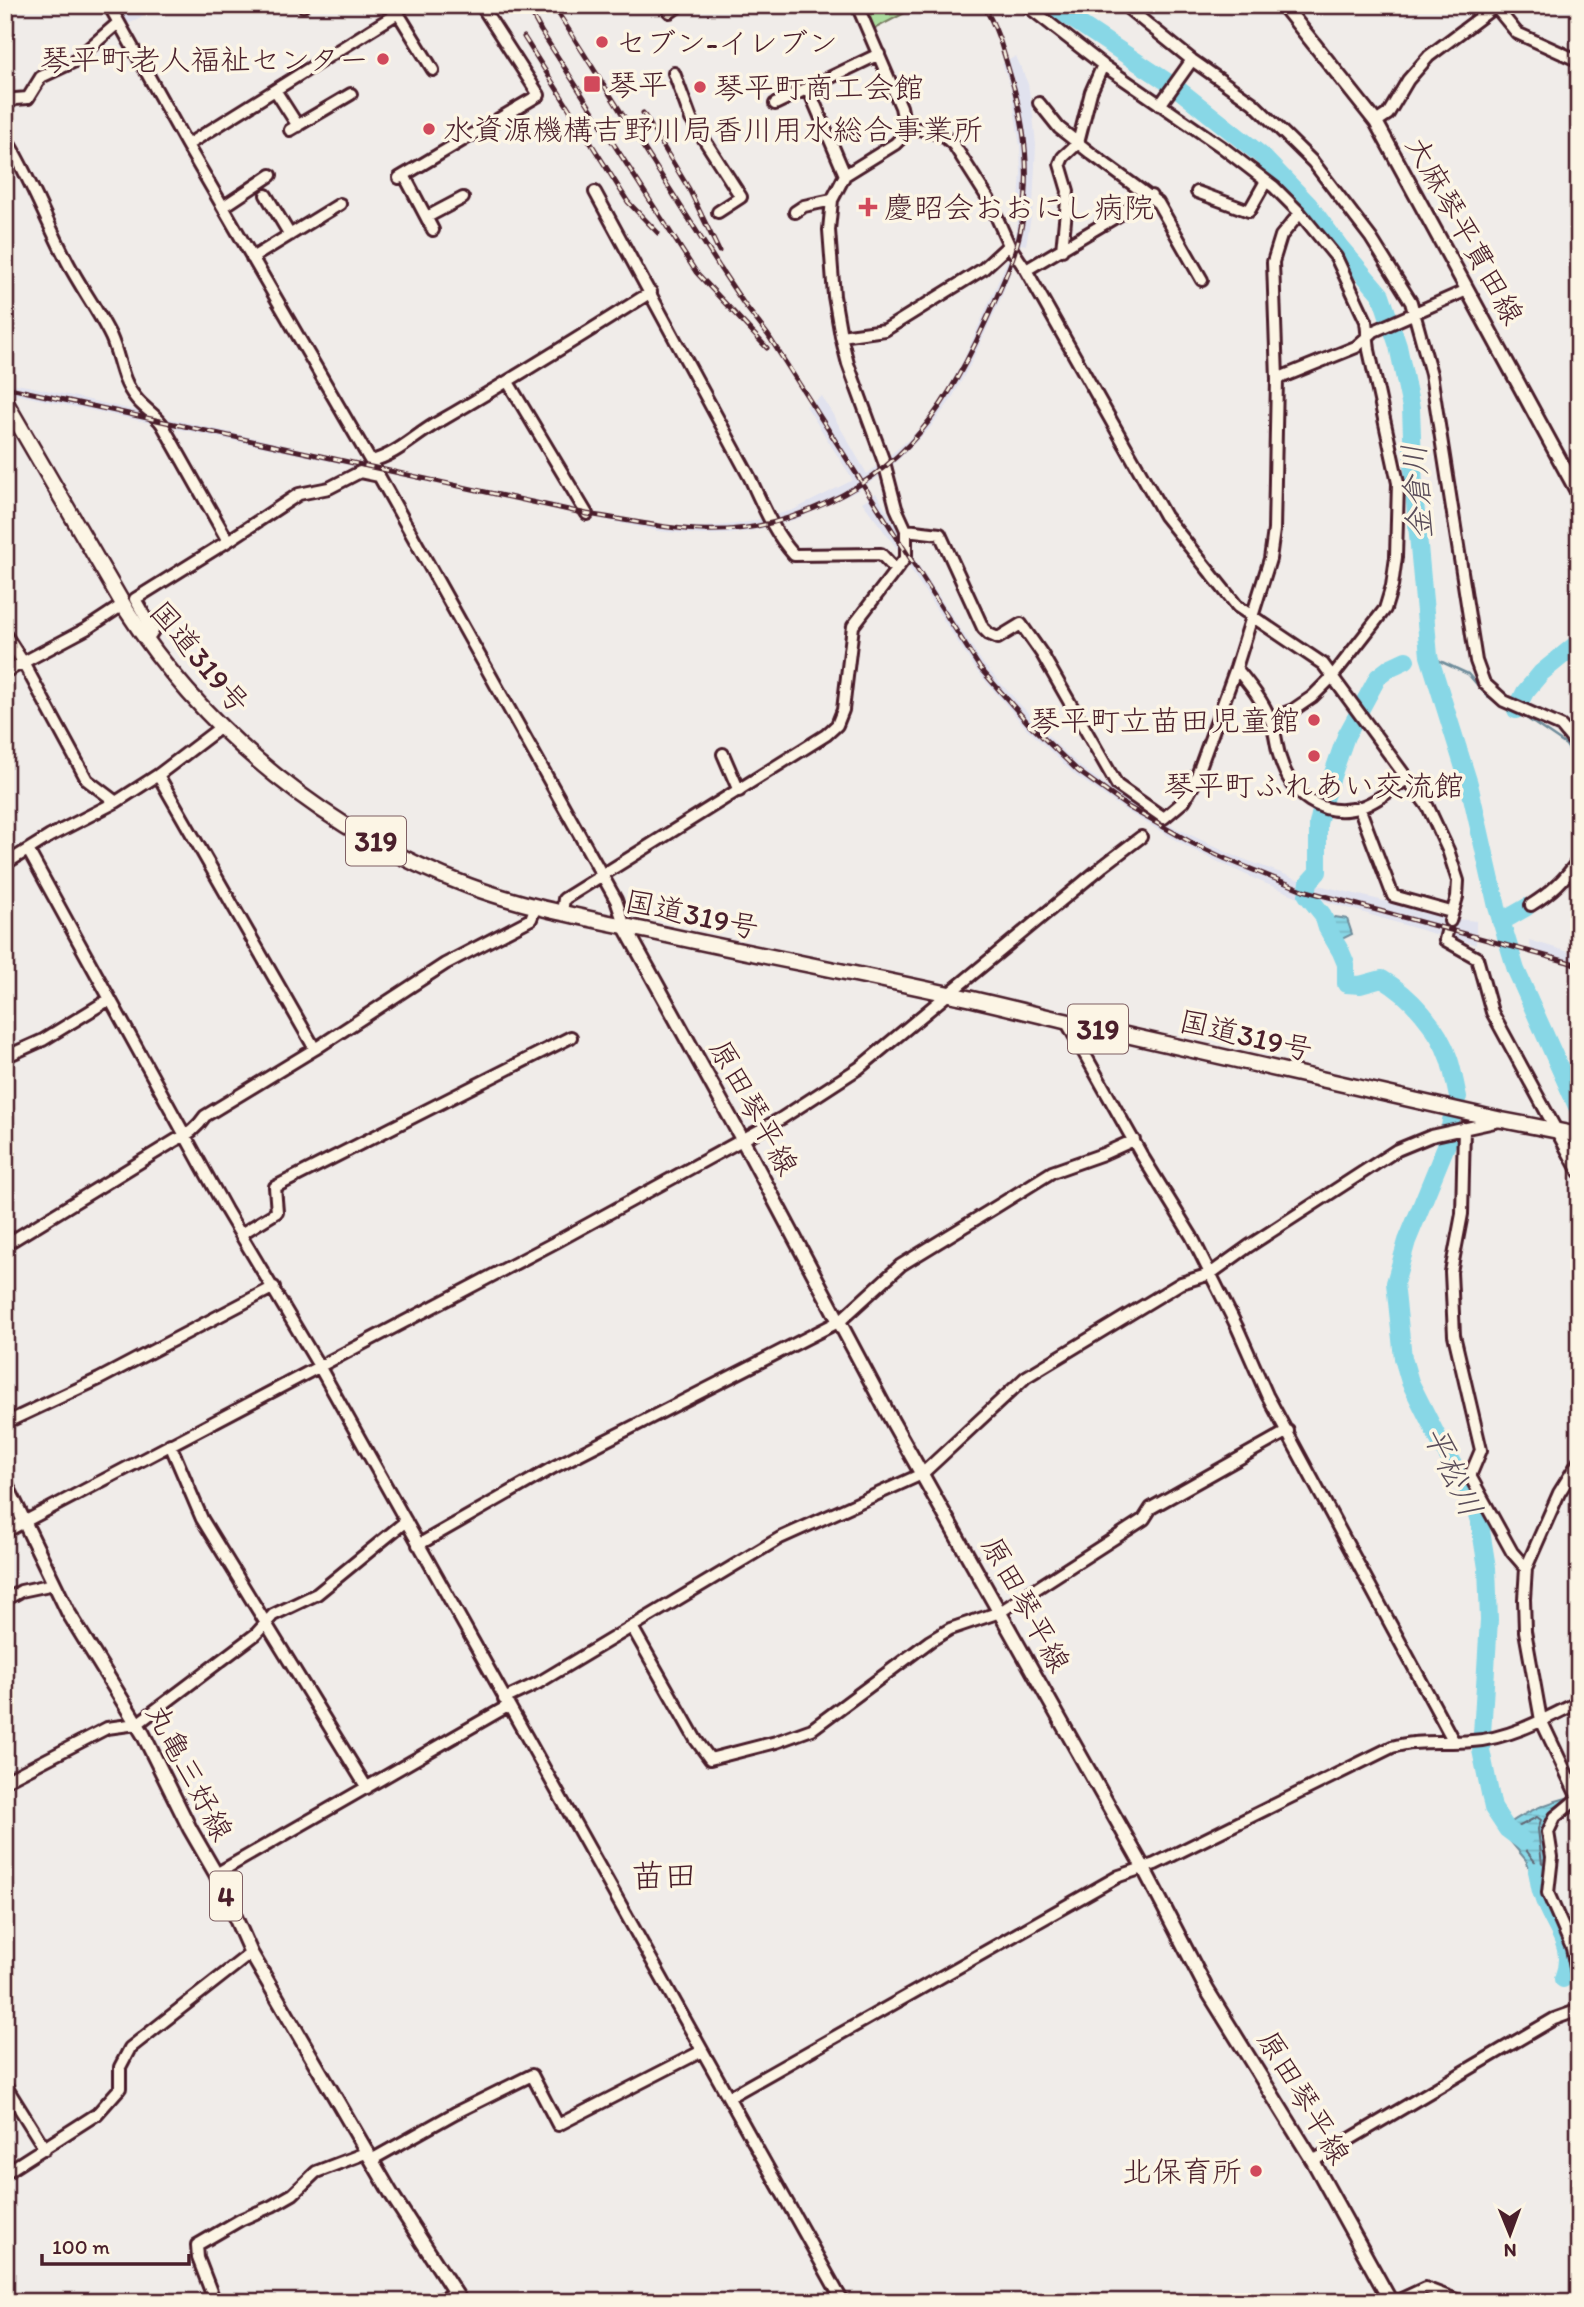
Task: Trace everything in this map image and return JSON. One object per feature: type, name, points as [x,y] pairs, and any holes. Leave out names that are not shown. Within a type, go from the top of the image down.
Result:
[{"type":"highway","name":"国道319号","points":[[5,401],[146,640],[221,727],[260,762],[315,804],[363,835],[455,881],[562,912],[949,994],[1574,1134]]},
{"type":"main road","name":"大麻琴平貫田線","points":[[1283,5],[1376,122],[1579,495]]},
{"type":"main road","name":"原田琴平線","points":[[625,926],[922,1474],[1143,1867],[1207,1990],[1313,2161],[1393,2302]]},
{"type":"main road","name":"丸亀三好線","points":[[5,1482],[68,1612],[137,1724],[216,1874],[251,1953],[392,2195],[458,2297]]},
{"type":"street","points":[[109,5],[379,476],[616,900],[625,926]]},
{"type":"street","points":[[433,230],[402,176],[539,95],[481,5]]},
{"type":"street","points":[[562,912],[564,899],[739,791],[826,735],[837,725],[843,710],[853,626],[906,557],[906,530],[896,508],[884,462],[848,364],[834,296],[830,242],[832,200],[845,175],[895,144],[901,138],[905,126],[901,107],[857,5]]},
{"type":"street","points":[[1026,5],[1103,65],[1266,181],[1300,212],[1336,257],[1371,333],[1369,350],[1398,483],[1396,557],[1392,586],[1385,609],[1332,677],[1302,704],[1270,719]]},
{"type":"street","points":[[1124,5],[1192,60],[1253,103],[1313,162],[1371,237],[1411,302],[1411,315],[1431,374],[1476,661],[1484,683],[1504,701],[1561,726],[1579,748]]},
{"type":"street","points":[[1376,122],[1388,114],[1408,80],[1429,56],[1495,6],[1517,33],[1579,61]]},
{"type":"street","points":[[187,145],[275,90],[395,8],[433,70]]},
{"type":"street","points":[[5,105],[15,99],[28,98],[41,77],[73,62],[118,23]]},
{"type":"street","points":[[775,104],[879,54]]},
{"type":"street","points":[[1160,104],[1192,60]]},
{"type":"street","points":[[1062,250],[1068,191],[1060,164],[1063,157],[1078,143],[1091,92],[1103,65]]},
{"type":"street","points":[[674,73],[691,119],[741,197],[718,212]]},
{"type":"street","points":[[808,88],[845,175]]},
{"type":"street","points":[[275,90],[294,128],[351,94]]},
{"type":"street","points":[[1039,103],[1059,128],[1158,203],[1202,280]]},
{"type":"street","points":[[905,126],[945,137],[954,145],[989,200],[1009,245],[1026,270],[1165,516],[1237,606],[1323,664],[1428,807],[1448,850],[1458,880],[1457,897],[1445,940],[1478,958],[1492,1012],[1579,1172]]},
{"type":"street","points":[[5,137],[24,166],[69,264],[112,339],[119,365],[134,397],[156,415],[162,424],[228,541]]},
{"type":"street","points":[[223,206],[271,175]]},
{"type":"street","points":[[1197,192],[1249,211],[1266,181]]},
{"type":"street","points":[[596,192],[785,545],[794,555],[881,554],[895,569]]},
{"type":"street","points":[[266,195],[290,235]]},
{"type":"street","points":[[1026,270],[1151,196]]},
{"type":"street","points":[[427,218],[463,198]]},
{"type":"street","points":[[795,212],[804,206],[832,200]]},
{"type":"street","points":[[253,258],[340,204]]},
{"type":"street","points":[[906,530],[940,534],[983,628],[989,634],[998,638],[1021,624],[1042,654],[1117,785],[1164,818],[1184,801],[1194,784],[1236,668],[1270,559],[1274,530],[1277,379],[1273,262],[1281,236],[1300,212]]},
{"type":"street","points":[[841,336],[885,330],[983,269],[1009,245]]},
{"type":"street","points":[[1277,379],[1356,347],[1371,333],[1467,290]]},
{"type":"street","points":[[370,461],[387,457],[430,427],[508,382],[651,292]]},
{"type":"street","points":[[508,382],[587,514]]},
{"type":"street","points":[[146,640],[153,631],[135,599],[299,494],[329,488],[360,472],[379,476]]},
{"type":"street","points":[[5,672],[86,629],[118,608]]},
{"type":"street","points":[[5,634],[86,779],[116,802]]},
{"type":"street","points":[[1236,668],[1255,691],[1270,719],[1280,758],[1292,783],[1311,804],[1348,810],[1359,807],[1407,779]]},
{"type":"street","points":[[5,864],[116,802],[158,775],[221,727]]},
{"type":"street","points":[[723,754],[739,791]]},
{"type":"street","points":[[158,775],[316,1049]]},
{"type":"street","points":[[1359,807],[1393,896],[1449,922]]},
{"type":"street","points":[[5,1532],[556,1242],[782,1118],[859,1068],[1141,837]]},
{"type":"street","points":[[28,850],[186,1136],[274,1287],[843,2302]]},
{"type":"street","points":[[1531,905],[1563,881],[1579,859]]},
{"type":"street","points":[[5,1245],[197,1129],[205,1116],[316,1049],[445,964],[531,919],[536,906]]},
{"type":"street","points":[[5,1057],[43,1040],[110,999]]},
{"type":"street","points":[[1066,1021],[1192,1237],[1267,1395],[1454,1742]]},
{"type":"street","points":[[242,1234],[277,1212],[275,1187],[571,1037]]},
{"type":"street","points":[[216,1874],[367,1787],[780,1538],[922,1474],[1026,1377],[1181,1283],[1210,1274],[1249,1245],[1396,1150],[1431,1136],[1502,1120]]},
{"type":"street","points":[[1464,1128],[1462,1214],[1451,1272],[1454,1335],[1481,1450],[1470,1476],[1512,1552],[1526,1568]]},
{"type":"street","points":[[418,1545],[554,1467],[840,1321],[901,1265],[1052,1172],[1104,1154],[1134,1140]]},
{"type":"street","points":[[5,1423],[99,1379],[274,1287]]},
{"type":"street","points":[[632,1628],[696,1740],[710,1759],[776,1742],[812,1729],[930,1641],[950,1629],[1000,1612],[1144,1519],[1151,1508],[1288,1431]]},
{"type":"street","points":[[170,1444],[202,1519],[367,1787]]},
{"type":"street","points":[[1579,1461],[1559,1493],[1526,1568],[1525,1631],[1541,1720],[1578,1798],[1555,1817],[1548,1832],[1552,1857],[1548,1893],[1572,1948],[1579,1983]]},
{"type":"street","points":[[5,1781],[107,1728],[137,1724],[256,1634],[273,1615],[317,1594],[405,1521]]},
{"type":"street","points":[[5,1600],[21,1591],[54,1584]]},
{"type":"street","points":[[729,2097],[1119,1876],[1167,1858],[1392,1747],[1410,1742],[1474,1741],[1495,1737],[1579,1702]]},
{"type":"street","points":[[5,2173],[97,2115],[120,2088],[120,2067],[130,2048],[251,1953]]},
{"type":"street","points":[[1313,2161],[1554,2019],[1579,2010]]},
{"type":"street","points":[[215,2302],[198,2258],[197,2245],[293,2194],[316,2172],[371,2155],[532,2075],[558,2125],[702,2051]]},
{"type":"street","points":[[5,2085],[45,2149]]},
{"type":"street","points":[[1393,2302],[1425,2288],[1461,2302]]},
{"type":"street","points":[[437,2302],[458,2297]]},
{"type":"shaded area","points":[[112,5],[156,5],[139,19],[121,23]]},
{"type":"shaded area","points":[[1016,56],[1028,84],[1033,115],[1036,145],[1033,206],[1026,245],[1021,244],[1000,301],[971,363],[951,400],[929,429],[886,472],[855,492],[797,519],[730,534],[702,535],[658,531],[5,392],[5,382],[33,387],[367,464],[659,525],[729,525],[793,510],[853,480],[806,406],[822,396],[867,474],[923,425],[944,396],[964,359],[1012,250],[1017,228],[1020,146],[1011,88],[1002,64]]},
{"type":"shaded area","points":[[876,493],[905,541],[902,555],[862,502]]},
{"type":"shaded area","points":[[915,560],[984,665],[1059,747],[1082,768],[1132,804],[1162,821],[1230,854],[1305,882],[1301,898],[1191,849],[1126,811],[1075,775],[1025,727],[976,670],[908,566]]},
{"type":"shaded area","points":[[1314,884],[1446,916],[1445,920],[1455,923],[1457,919],[1476,921],[1476,945],[1311,897]]},
{"type":"shaded area","points":[[1529,940],[1579,955],[1579,967],[1533,955]]},
{"type":"green space","points":[[862,5],[920,5],[872,30]]},
{"type":"water","points":[[1331,919],[1347,919],[1352,934],[1340,940]]},
{"type":"water","points":[[1570,1797],[1571,1799],[1550,1818],[1550,1864],[1542,1893],[1539,1892],[1526,1860],[1501,1830],[1534,1810]]},
{"type":"waterway","name":"金倉川","points":[[1051,5],[1178,89],[1261,155],[1309,205],[1381,295],[1398,346],[1411,408],[1414,491],[1429,656],[1469,784],[1497,907],[1516,970],[1579,1111]]},
{"type":"waterway","points":[[1516,710],[1525,692],[1541,673],[1579,642]]},
{"type":"waterway","points":[[1429,656],[1468,674],[1487,696],[1498,702]]},
{"type":"waterway","name":"平松川","points":[[1406,660],[1378,677],[1346,736],[1323,802],[1318,824],[1318,872],[1309,882],[1307,895],[1323,915],[1341,952],[1346,964],[1346,984],[1360,985],[1382,979],[1413,1003],[1431,1024],[1444,1047],[1458,1097]]},
{"type":"waterway","points":[[1519,713],[1566,745],[1579,765]]},
{"type":"waterway","points":[[1501,922],[1527,907]]},
{"type":"waterway","name":"平松川","points":[[1451,1120],[1448,1141],[1407,1241],[1395,1283],[1403,1358],[1410,1382],[1471,1496],[1480,1524],[1487,1568],[1489,1620],[1481,1750],[1493,1808],[1507,1829],[1523,1841]]},
{"type":"waterway","name":"平松川","points":[[1537,1871],[1546,1905],[1565,1945],[1567,1955],[1563,1979]]},
{"type":"railway","points":[[527,5],[696,272],[767,348]]},
{"type":"railway","points":[[553,5],[980,668],[1028,723],[1078,771],[1128,807],[1194,844],[1303,890],[1579,965]]},
{"type":"railway","points":[[5,387],[587,514],[664,527],[738,529],[764,525],[827,503],[886,466],[910,444],[931,419],[967,359],[1010,266],[1024,211],[1024,142],[1016,96],[1005,56],[983,5]]},
{"type":"railway","points":[[524,37],[628,202],[658,233]]},
{"type":"railway","points":[[643,113],[689,189],[719,251]]},
{"type":"place","name":"セブン-イレブン","points":[[602,42]]},
{"type":"place","name":"琴平町老人福祉センター","points":[[383,59]]},
{"type":"place","name":"琴平","points":[[592,84]]},
{"type":"place","name":"琴平町商工会館","points":[[700,87]]},
{"type":"place","name":"水資源機構吉野川局香川用水総合事業所","points":[[429,129]]},
{"type":"place","name":"慶昭会おおにし病院","points":[[868,207]]},
{"type":"place","name":"琴平町立苗田児童館","points":[[1314,720]]},
{"type":"place","name":"琴平町ふれあい交流館","points":[[1314,756]]},
{"type":"place","name":"北保育所","points":[[1256,2171]]},
{"type":"district","name":"苗田","points":[[664,1875]]}]
